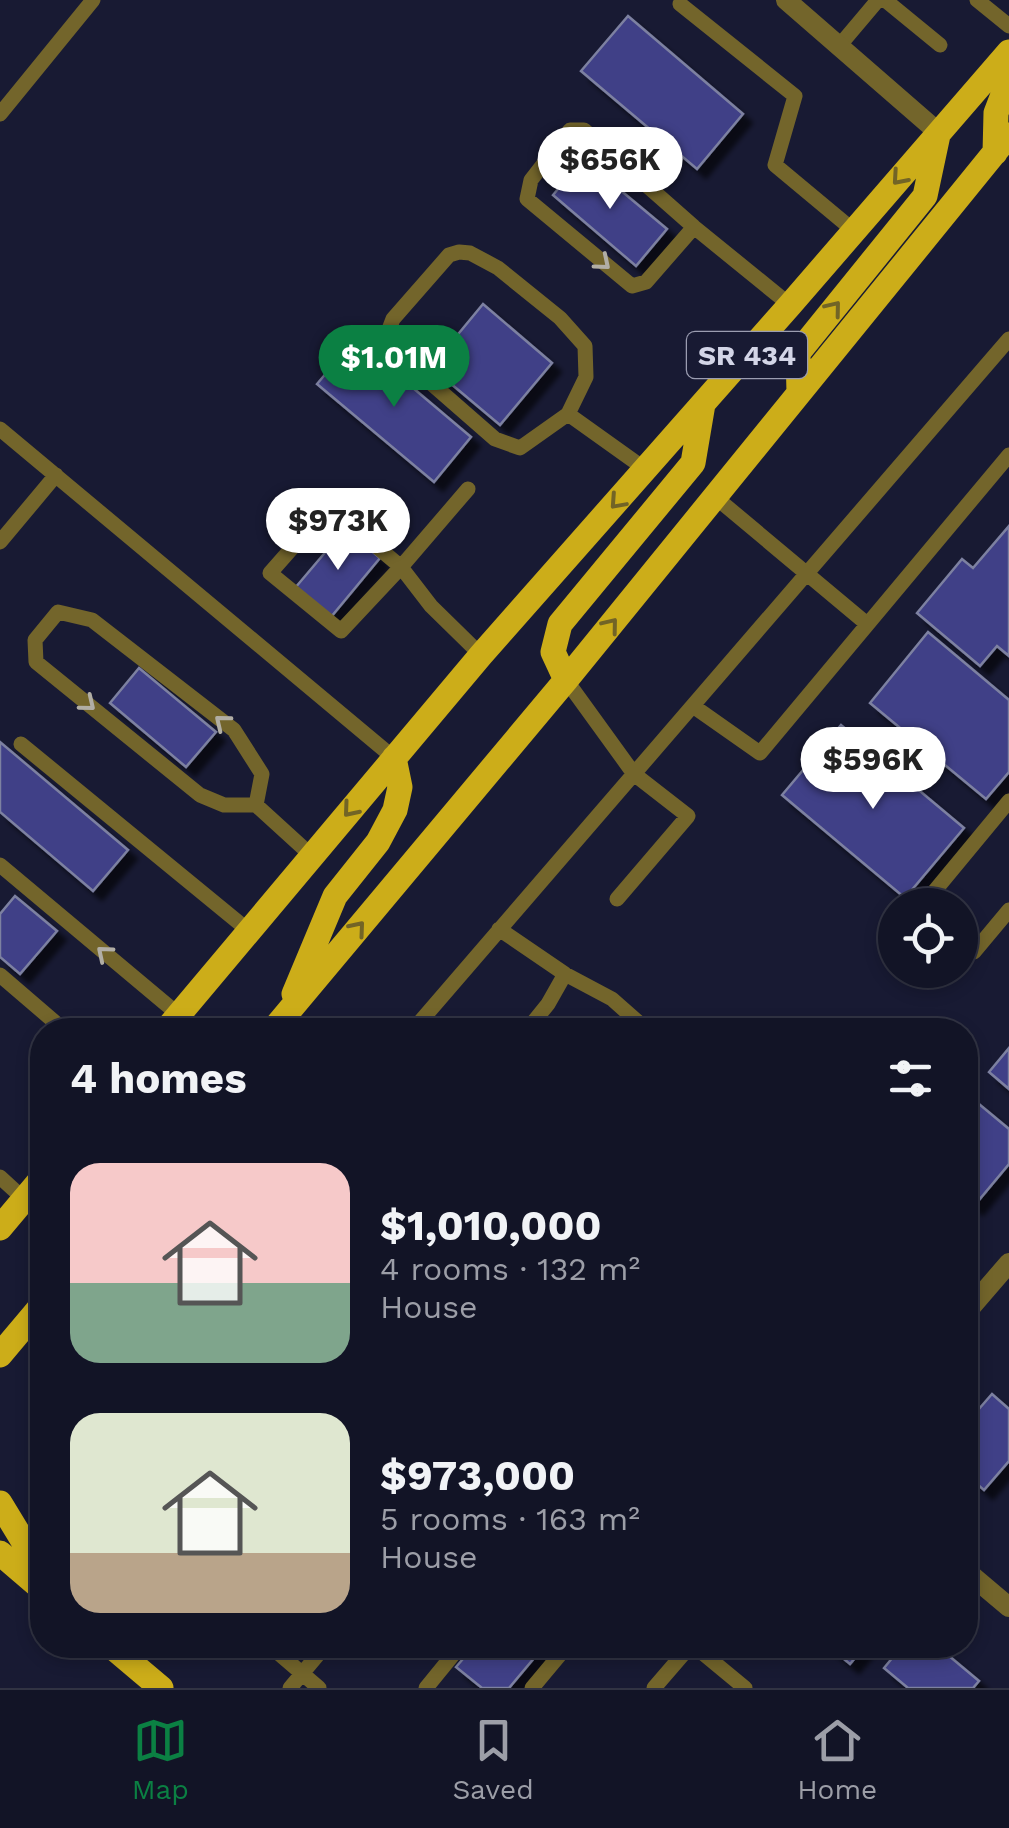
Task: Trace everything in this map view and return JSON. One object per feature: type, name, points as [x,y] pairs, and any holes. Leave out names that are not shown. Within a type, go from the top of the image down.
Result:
[{"type":"main road","name":"SR 434","points":[[177,1018],[481,656],[1009,52]]},
{"type":"main road","points":[[1004,151],[996,113],[1009,80]]},
{"type":"main road","points":[[800,393],[798,354],[926,196],[939,132]]},
{"type":"main road","name":"SR 434","points":[[283,1018],[1004,151]]},
{"type":"main road","points":[[566,680],[553,652],[560,624],[693,463],[703,404]]},
{"type":"main road","points":[[281,1018],[335,896],[378,842],[395,810],[400,787],[394,758]]},
{"type":"main road","points":[[0,1228],[30,1193]]},
{"type":"main road","points":[[0,1356],[30,1320]]},
{"type":"main road","points":[[0,1503],[30,1552]]},
{"type":"main road","points":[[0,1553],[30,1578]]},
{"type":"main road","points":[[125,1658],[161,1688]]},
{"type":"street","points":[[786,0],[939,132]]},
{"type":"street","points":[[978,1299],[1009,1263]]},
{"type":"street","points":[[978,1581],[1009,1607]]},
{"type":"lane","points":[[0,114],[88,6],[70,0]]},
{"type":"lane","points":[[840,45],[882,0],[940,45]]},
{"type":"lane","points":[[977,0],[1009,26]]},
{"type":"lane","points":[[680,4],[795,96],[775,166],[853,230]]},
{"type":"lane","points":[[694,227],[646,282],[632,286],[527,199],[530,180],[570,130],[584,130],[790,306]]},
{"type":"lane","points":[[470,253],[498,268],[560,318],[584,346],[586,377],[568,414],[520,448],[495,440],[408,364],[388,332],[393,319],[449,255],[470,253]]},
{"type":"lane","points":[[424,1017],[1009,339]]},
{"type":"lane","points":[[568,414],[646,469]]},
{"type":"lane","points":[[0,429],[394,758]]},
{"type":"lane","points":[[692,706],[760,753],[1009,455]]},
{"type":"lane","points":[[0,542],[56,475]]},
{"type":"lane","points":[[468,488],[401,566],[340,632],[270,573],[329,506],[401,566],[432,606],[481,656]]},
{"type":"lane","points":[[714,496],[867,624]]},
{"type":"lane","points":[[256,804],[262,774],[234,730],[92,620],[58,612],[35,640],[36,662],[200,795],[224,806],[256,804],[312,856]]},
{"type":"lane","points":[[566,680],[634,774],[688,816],[617,899]]},
{"type":"lane","points":[[21,744],[248,932]]},
{"type":"lane","points":[[937,888],[1009,800]]},
{"type":"lane","points":[[0,865],[168,1018]]},
{"type":"lane","points":[[978,947],[1009,910]]},
{"type":"lane","points":[[500,930],[565,974],[612,999],[633,1018]]},
{"type":"lane","points":[[535,1018],[565,974]]},
{"type":"lane","points":[[0,975],[50,1018]]},
{"type":"lane","points":[[0,1177],[24,1200]]},
{"type":"lane","points":[[284,1658],[320,1688]]},
{"type":"lane","points":[[290,1688],[316,1658]]},
{"type":"lane","points":[[426,1688],[451,1658]]},
{"type":"lane","points":[[532,1688],[557,1658]]},
{"type":"lane","points":[[654,1688],[681,1658]]},
{"type":"lane","points":[[708,1658],[745,1688]]},
{"type":"building","points":[[628,16],[743,114],[697,169],[581,71]]},
{"type":"building","points":[[583,159],[667,229],[636,266],[553,195]]},
{"type":"building","points":[[483,304],[552,363],[500,425],[431,367]]},
{"type":"building","points":[[355,339],[471,437],[434,482],[317,384]]},
{"type":"building","points":[[1009,526],[1009,656],[997,646],[980,666],[917,613],[962,559],[973,568]]},
{"type":"building","points":[[345,529],[380,558],[331,617],[295,588]]},
{"type":"building","points":[[928,632],[1009,700],[1009,772],[986,799],[870,703]]},
{"type":"building","points":[[139,668],[216,732],[186,767],[110,703]]},
{"type":"building","points":[[841,725],[964,828],[913,888],[893,888],[782,795]]},
{"type":"building","points":[[0,742],[128,850],[93,891],[0,812]]},
{"type":"building","points":[[15,896],[57,931],[20,974],[0,957],[0,914]]},
{"type":"building","points":[[1009,1048],[1009,1089],[989,1072]]},
{"type":"building","points":[[978,1105],[1009,1129],[1009,1164],[978,1201]]},
{"type":"building","points":[[992,1394],[1009,1409],[1009,1461],[984,1490],[978,1485],[978,1410]]},
{"type":"building","points":[[464,1658],[534,1658],[509,1688],[482,1688],[456,1667]]},
{"type":"building","points":[[892,1658],[952,1658],[979,1681],[973,1688],[908,1688],[884,1668]]}]
